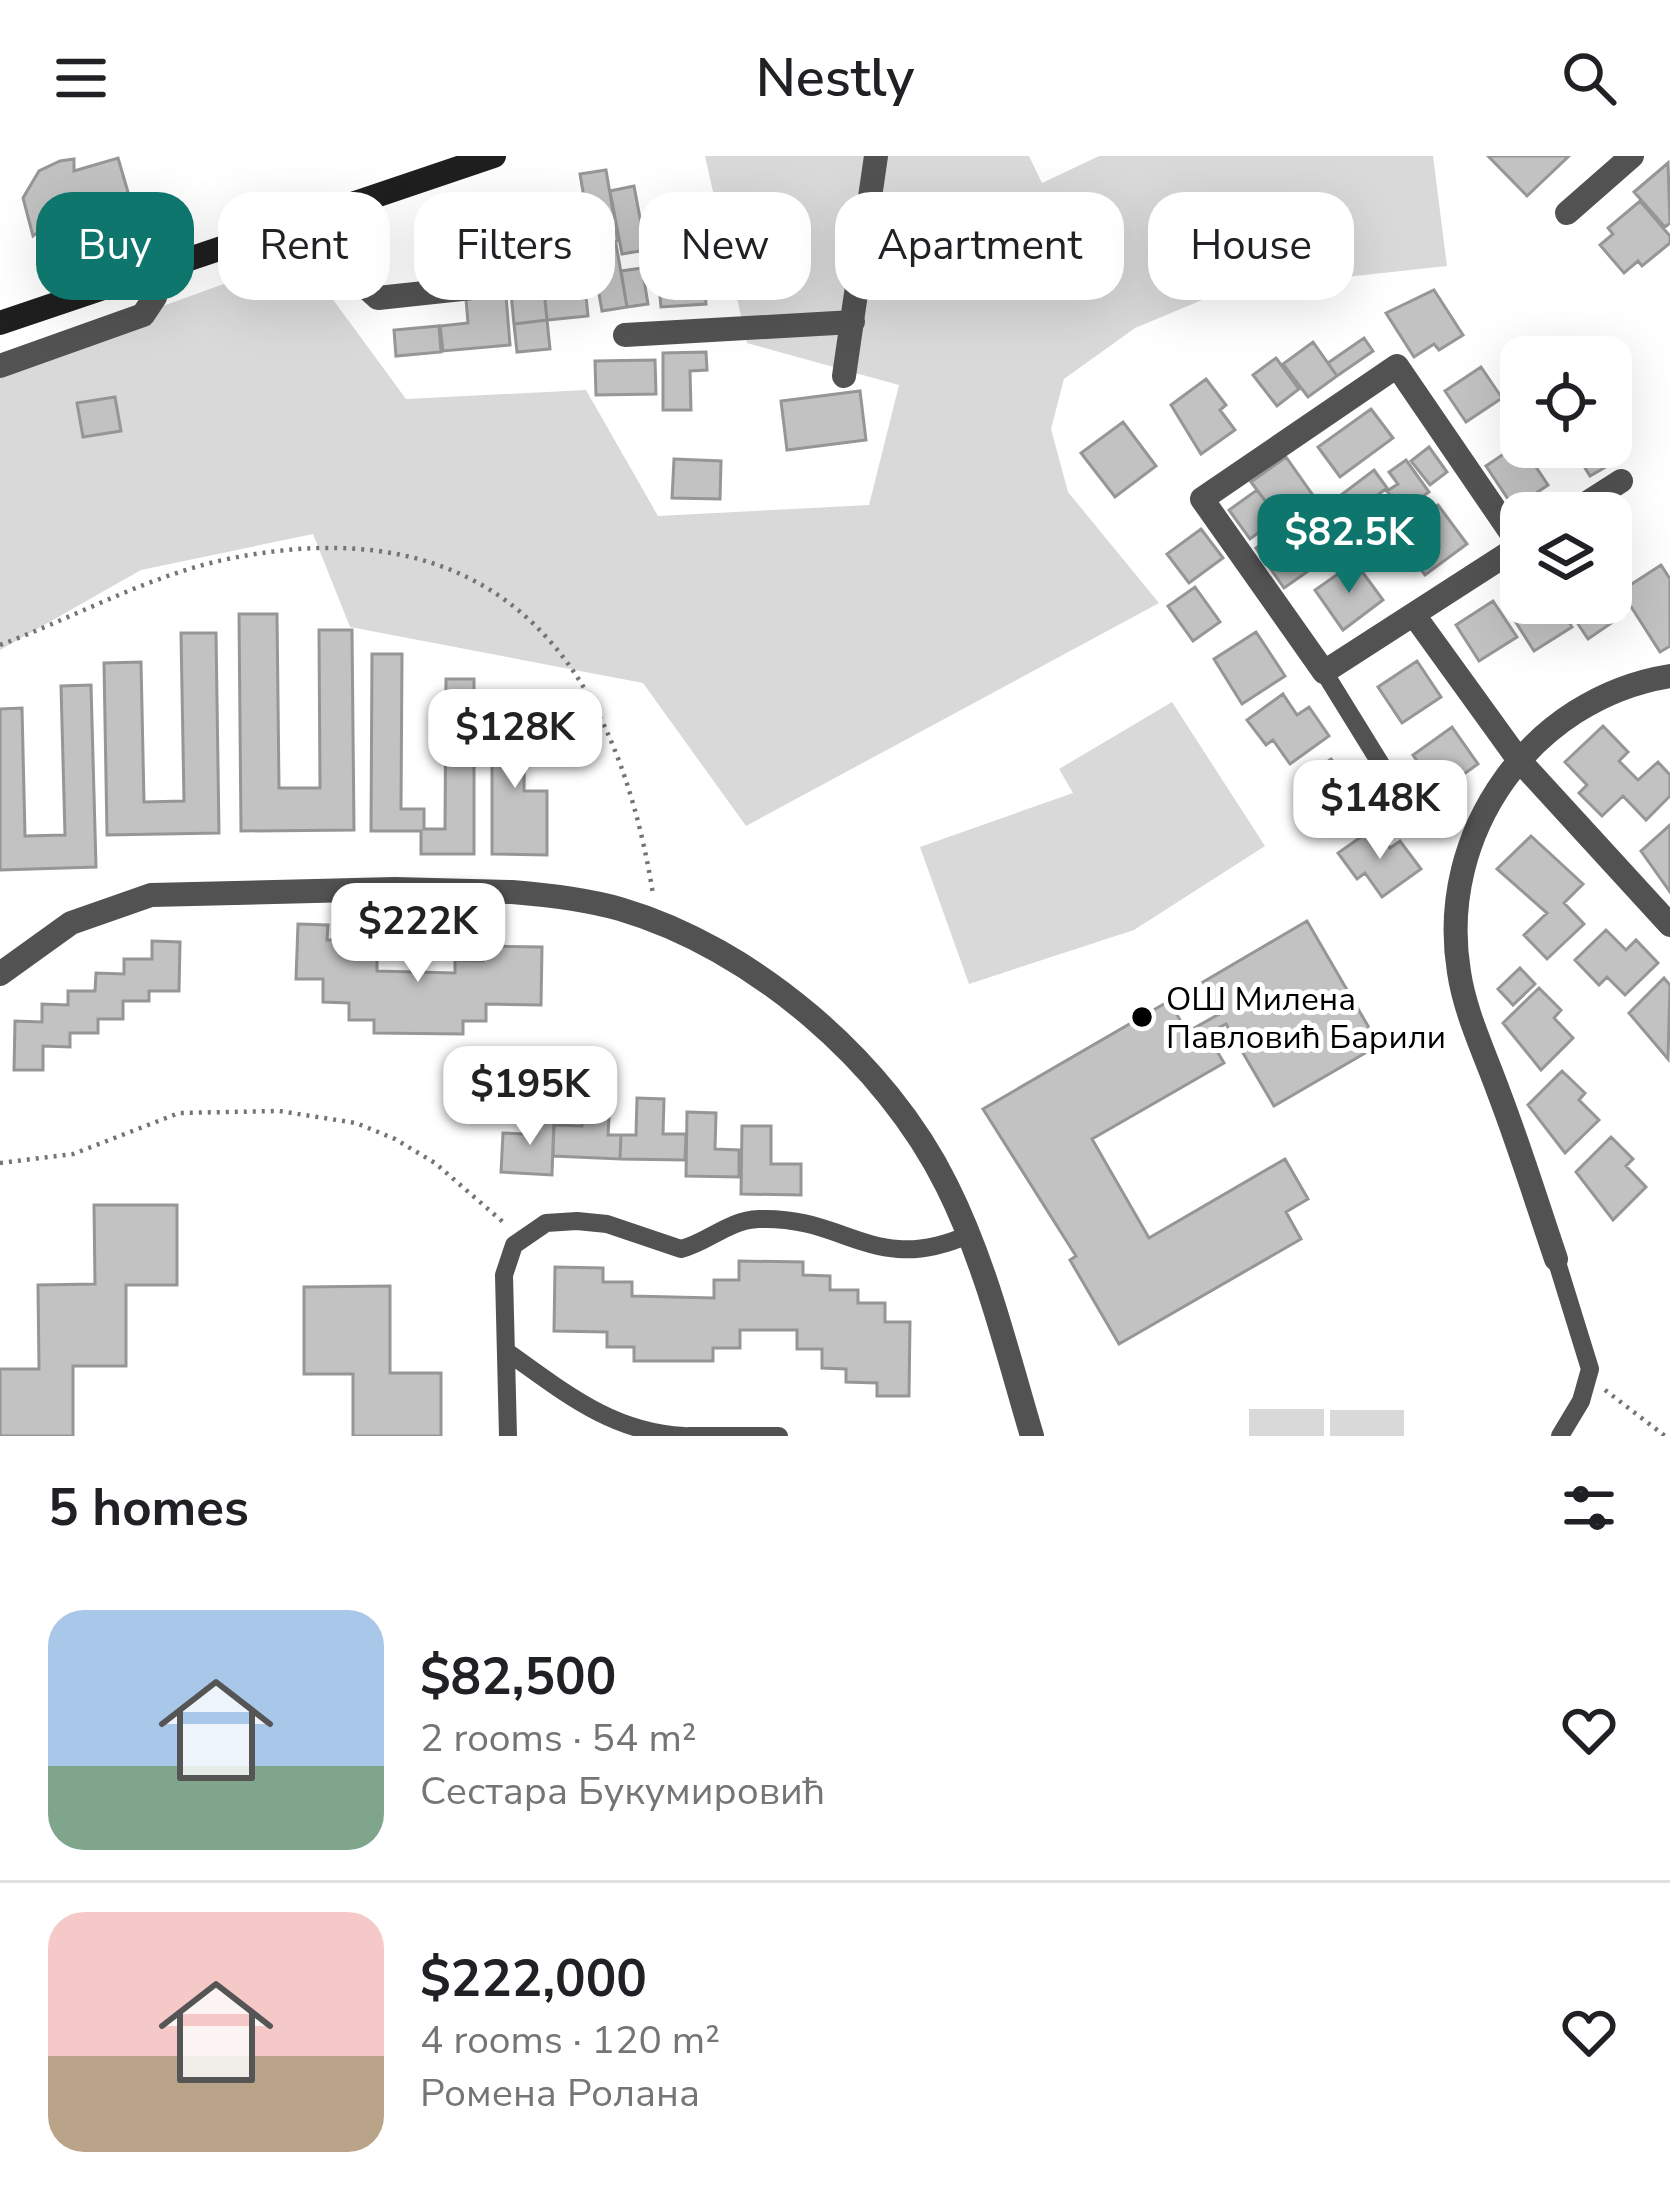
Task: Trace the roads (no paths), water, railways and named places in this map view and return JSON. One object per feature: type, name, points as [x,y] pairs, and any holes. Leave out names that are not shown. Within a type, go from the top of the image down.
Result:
[{"type":"street","points":[[844,376],[877,156]]},
{"type":"street","points":[[1567,212],[1632,156]]},
{"type":"street","points":[[383,192],[484,158]]},
{"type":"street","points":[[0,323],[68,300]]},
{"type":"street","points":[[0,366],[143,315],[154,300]]},
{"type":"street","points":[[625,335],[853,322]]},
{"type":"street","points":[[1500,514],[1404,368],[1379,374],[1202,499],[1324,672],[1500,558]]},
{"type":"street","points":[[1604,492],[1621,481]]},
{"type":"street","points":[[1414,615],[1517,759],[1670,925]]},
{"type":"street","points":[[1556,1258],[1462,987],[1457,955],[1458,892],[1470,845],[1517,759],[1590,702],[1670,676]]},
{"type":"street","points":[[0,974],[71,922],[121,903],[176,892],[512,892],[566,897],[658,923],[747,972],[828,1033],[894,1105],[946,1184],[968,1235],[1032,1436]]},
{"type":"lane","points":[[1324,672],[1395,787]]},
{"type":"lane","points":[[508,1436],[504,1275],[521,1238],[546,1223],[607,1224],[681,1249],[737,1221],[788,1220],[902,1253],[926,1251],[968,1235]]},
{"type":"lane","points":[[1556,1258],[1587,1358],[1589,1383],[1559,1436]]},
{"type":"lane","points":[[506,1351],[610,1422],[638,1432],[779,1436]]},
{"type":"place","name":"ОШ Милена Павловић Барили","points":[[1142,1017]]}]
